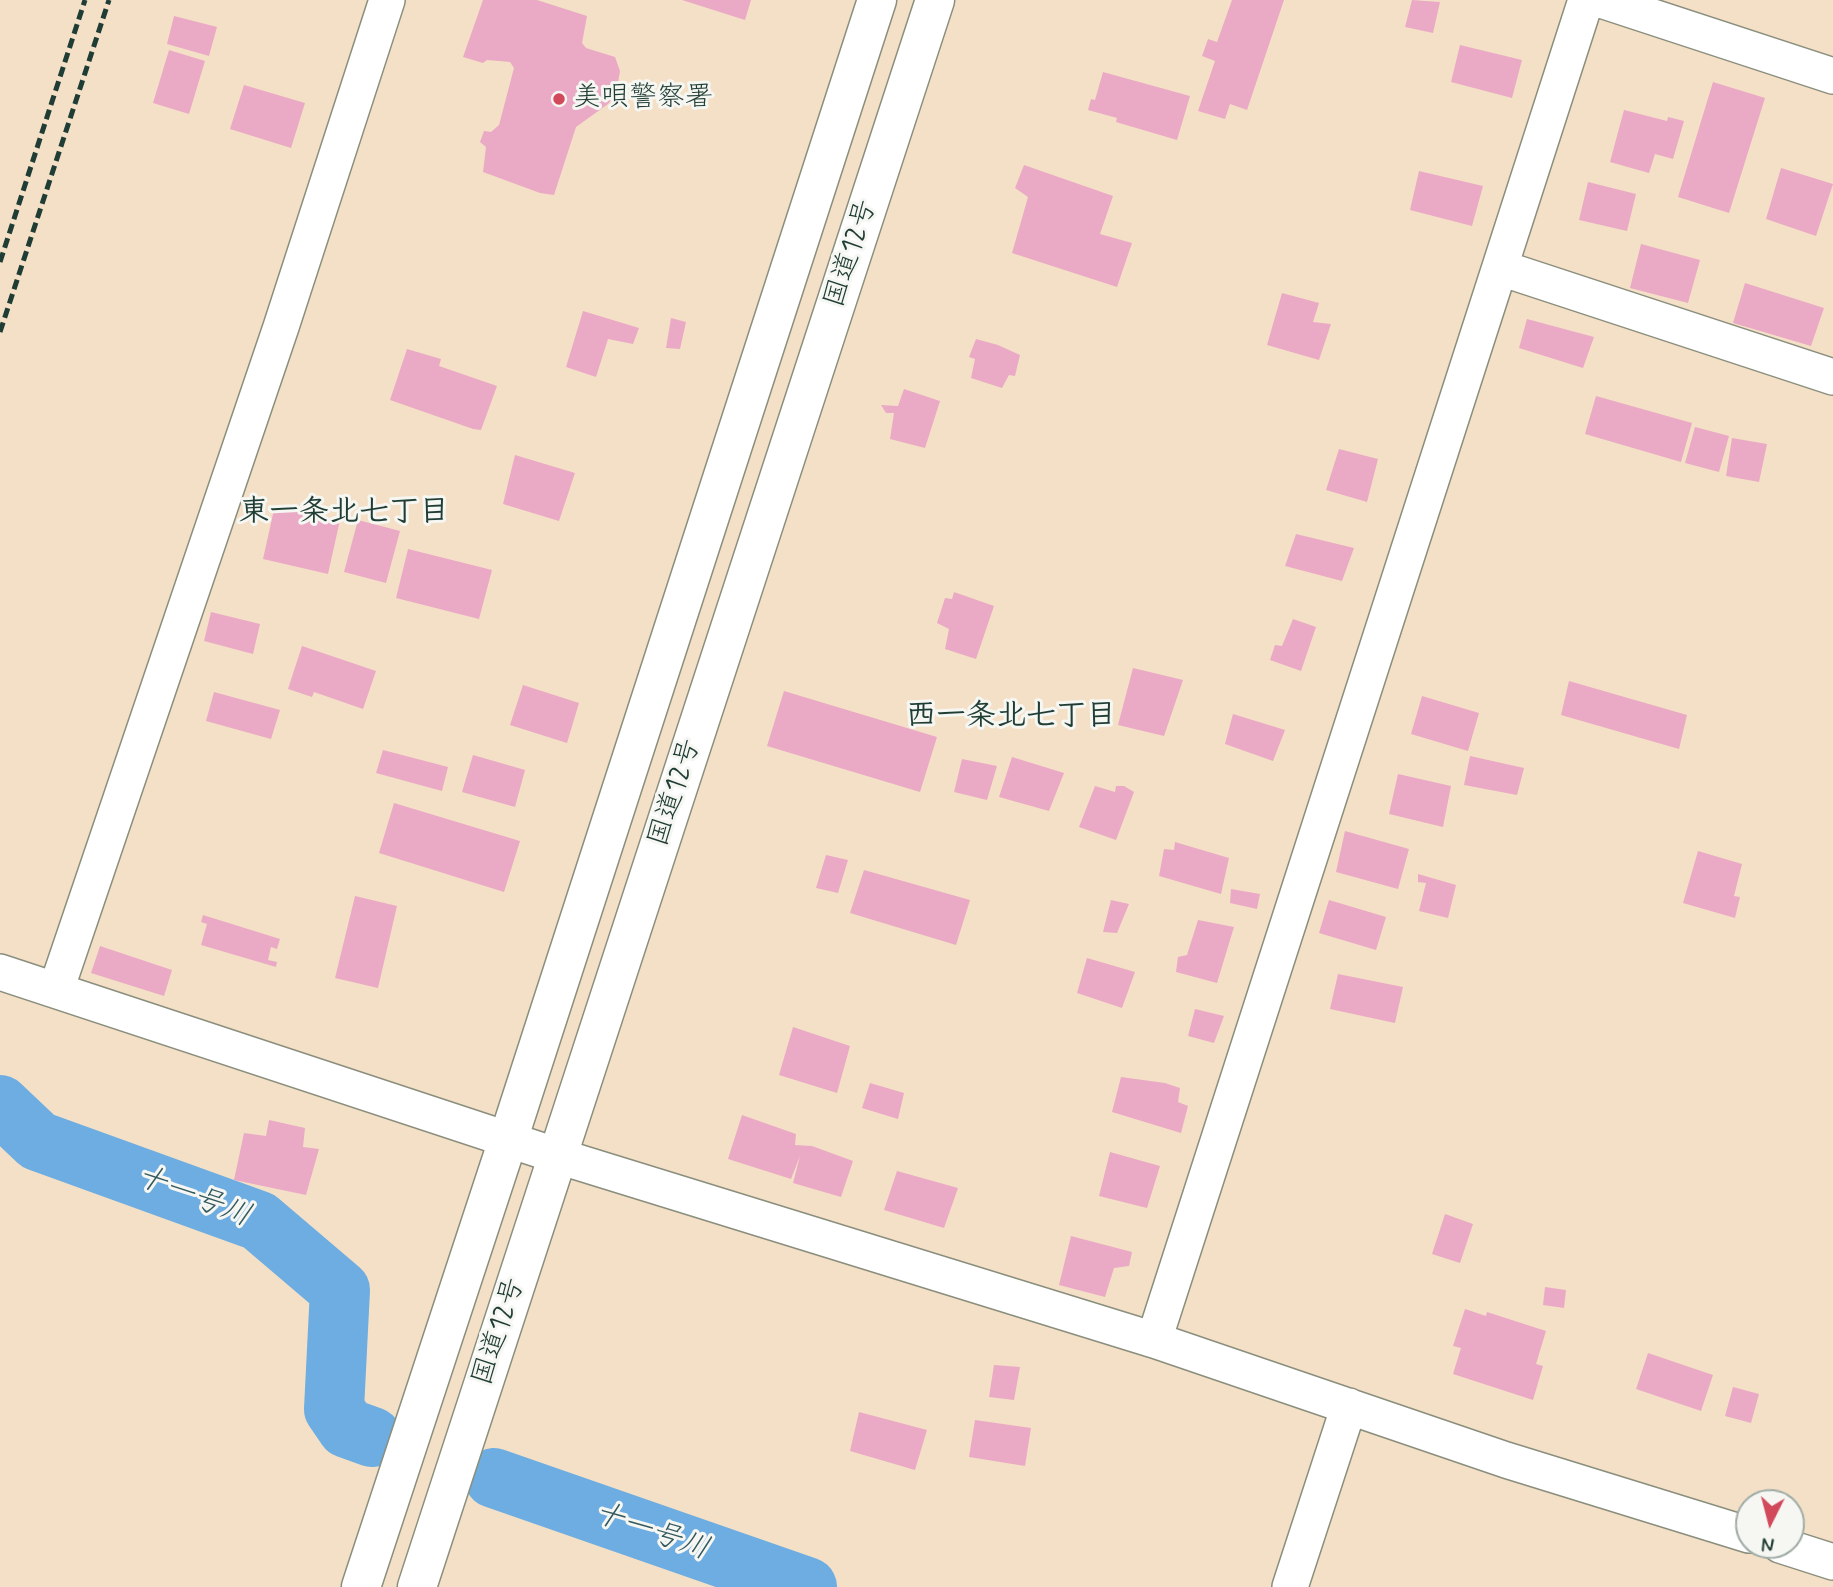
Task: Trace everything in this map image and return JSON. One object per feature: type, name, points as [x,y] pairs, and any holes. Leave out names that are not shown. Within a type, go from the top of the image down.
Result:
[{"type":"highway","name":"国道12号","points":[[360,1587],[508,1140],[877,0]]},
{"type":"highway","name":"国道12号","points":[[417,1587],[935,0]]},
{"type":"street","points":[[56,990],[281,327],[387,0]]},
{"type":"street","points":[[1154,1340],[1586,0]]},
{"type":"street","points":[[1601,0],[1833,76]]},
{"type":"street","points":[[1501,268],[1833,377]]},
{"type":"street","points":[[0,972],[508,1140],[1154,1340],[1506,1460],[1735,1531]]},
{"type":"street","points":[[1290,1587],[1349,1406]]},
{"type":"street","points":[[1805,1553],[1833,1562]]},
{"type":"building","name":"美唄警察署","points":[[483,0],[537,0],[587,16],[582,43],[586,48],[615,57],[620,71],[616,94],[608,104],[576,127],[554,195],[540,193],[483,172],[486,147],[480,142],[484,131],[491,132],[499,125],[514,68],[510,62],[487,60],[483,63],[463,57]]},
{"type":"building","points":[[682,0],[751,0],[745,20]]},
{"type":"building","points":[[1232,0],[1284,0],[1247,110],[1230,104],[1225,119],[1198,111],[1215,61],[1202,56],[1208,39],[1217,42]]},
{"type":"building","points":[[1412,0],[1440,2],[1433,33],[1405,27]]},
{"type":"building","points":[[174,16],[217,27],[209,56],[167,44]]},
{"type":"building","points":[[1460,45],[1522,60],[1512,98],[1451,82]]},
{"type":"building","points":[[169,50],[205,61],[189,114],[153,103]]},
{"type":"building","points":[[1103,72],[1190,96],[1177,140],[1116,122],[1117,118],[1088,110],[1091,99],[1095,100]]},
{"type":"building","points":[[1713,82],[1765,98],[1729,213],[1678,197]]},
{"type":"building","points":[[244,85],[305,103],[291,148],[230,129]]},
{"type":"building","points":[[1624,110],[1667,121],[1668,117],[1684,121],[1673,159],[1655,154],[1649,173],[1610,162]]},
{"type":"building","points":[[1024,165],[1113,196],[1100,234],[1132,243],[1117,287],[1012,253],[1028,197],[1015,188]]},
{"type":"building","points":[[1781,168],[1833,184],[1816,236],[1766,219]]},
{"type":"building","points":[[1419,171],[1483,186],[1472,226],[1410,210]]},
{"type":"building","points":[[1588,182],[1636,194],[1627,231],[1579,220]]},
{"type":"building","points":[[1641,244],[1700,260],[1688,303],[1630,288]]},
{"type":"building","points":[[1745,283],[1824,308],[1811,346],[1733,323]]},
{"type":"building","points":[[1282,293],[1319,303],[1313,322],[1331,324],[1319,360],[1267,345]]},
{"type":"building","points":[[583,311],[639,328],[633,344],[608,339],[596,377],[566,367]]},
{"type":"building","points":[[671,318],[686,322],[680,349],[666,348]]},
{"type":"building","points":[[1527,319],[1594,337],[1583,368],[1519,348]]},
{"type":"building","points":[[976,339],[1020,355],[1015,376],[1009,375],[1002,388],[971,378],[975,359],[969,357]]},
{"type":"building","points":[[407,349],[441,359],[439,366],[497,386],[481,430],[390,400]]},
{"type":"building","points":[[904,389],[940,401],[925,448],[890,439],[894,413],[886,413],[881,405],[898,406]]},
{"type":"building","points":[[1596,396],[1692,423],[1681,462],[1585,434]]},
{"type":"building","points":[[1695,427],[1729,436],[1719,472],[1685,463]]},
{"type":"building","points":[[1732,438],[1767,444],[1759,482],[1726,476]]},
{"type":"building","points":[[1339,449],[1378,459],[1367,502],[1326,490]]},
{"type":"building","points":[[515,455],[575,473],[559,521],[503,504]]},
{"type":"building","points":[[275,505],[340,520],[328,574],[263,559]]},
{"type":"building","points":[[358,520],[400,531],[386,583],[344,572]]},
{"type":"building","points":[[1296,534],[1354,548],[1342,581],[1285,566]]},
{"type":"building","points":[[408,549],[492,570],[479,619],[396,598]]},
{"type":"building","points":[[954,592],[994,606],[976,659],[945,649],[949,629],[937,623],[945,598],[952,599]]},
{"type":"building","points":[[211,612],[260,624],[253,654],[204,641]]},
{"type":"building","points":[[1293,619],[1316,627],[1301,671],[1270,660],[1275,645],[1282,646]]},
{"type":"building","points":[[302,646],[376,671],[363,709],[314,692],[312,697],[288,689]]},
{"type":"building","points":[[1133,668],[1183,680],[1164,736],[1118,725]]},
{"type":"building","points":[[1569,681],[1687,715],[1679,749],[1561,715]]},
{"type":"building","points":[[523,685],[579,703],[567,743],[510,725]]},
{"type":"building","points":[[784,691],[937,737],[920,792],[767,746]]},
{"type":"building","points":[[214,692],[280,710],[271,739],[206,721]]},
{"type":"building","points":[[1422,696],[1479,713],[1468,751],[1411,734]]},
{"type":"building","points":[[1233,714],[1285,730],[1273,761],[1225,744]]},
{"type":"building","points":[[383,750],[448,767],[442,791],[376,773]]},
{"type":"building","points":[[473,755],[525,770],[515,807],[462,792]]},
{"type":"building","points":[[1470,756],[1524,768],[1517,795],[1464,785]]},
{"type":"building","points":[[1012,757],[1064,773],[1049,811],[999,797]]},
{"type":"building","points":[[962,759],[997,766],[987,800],[954,792]]},
{"type":"building","points":[[1398,774],[1451,786],[1443,827],[1389,814]]},
{"type":"building","points":[[1095,786],[1115,792],[1116,786],[1124,786],[1134,792],[1116,840],[1079,827]]},
{"type":"building","points":[[394,803],[520,841],[504,892],[379,853]]},
{"type":"building","points":[[1345,831],[1409,849],[1398,889],[1336,872]]},
{"type":"building","points":[[1175,842],[1229,858],[1221,894],[1159,876],[1164,849],[1174,850]]},
{"type":"building","points":[[1698,851],[1742,864],[1734,896],[1740,897],[1735,918],[1683,903]]},
{"type":"building","points":[[826,855],[848,860],[838,893],[816,888]]},
{"type":"building","points":[[864,870],[970,900],[956,945],[850,913]]},
{"type":"building","points":[[1418,874],[1456,885],[1448,918],[1419,911],[1426,883],[1418,882]]},
{"type":"building","points":[[1231,889],[1260,894],[1257,909],[1230,903]]},
{"type":"building","points":[[355,896],[397,906],[378,988],[335,978]]},
{"type":"building","points":[[1111,900],[1129,904],[1117,933],[1103,932]]},
{"type":"building","points":[[1329,900],[1386,917],[1376,950],[1319,933]]},
{"type":"building","points":[[203,915],[280,939],[277,949],[271,947],[268,960],[277,962],[276,967],[201,945],[207,924],[201,922]]},
{"type":"building","points":[[1198,920],[1234,927],[1217,983],[1176,972],[1178,957],[1187,955]]},
{"type":"building","points":[[100,946],[172,970],[164,996],[91,973]]},
{"type":"building","points":[[1087,958],[1135,972],[1122,1008],[1077,993]]},
{"type":"building","points":[[1338,974],[1403,987],[1395,1023],[1330,1009]]},
{"type":"building","points":[[1195,1009],[1224,1016],[1214,1043],[1188,1036]]},
{"type":"building","points":[[793,1027],[850,1046],[837,1093],[779,1075]]},
{"type":"building","points":[[1121,1077],[1165,1083],[1180,1088],[1178,1102],[1188,1106],[1181,1133],[1112,1112]]},
{"type":"building","points":[[870,1083],[904,1093],[898,1119],[862,1108]]},
{"type":"building","points":[[742,1115],[796,1134],[795,1145],[812,1146],[853,1161],[841,1197],[793,1183],[800,1156],[791,1179],[728,1159]]},
{"type":"building","points":[[269,1120],[305,1128],[303,1147],[319,1149],[306,1195],[234,1180],[244,1133],[266,1136]]},
{"type":"building","points":[[1110,1152],[1160,1166],[1147,1208],[1099,1196]]},
{"type":"building","points":[[897,1171],[958,1188],[944,1228],[884,1210]]},
{"type":"building","points":[[1445,1214],[1473,1224],[1460,1263],[1432,1254]]},
{"type":"building","points":[[1071,1236],[1132,1252],[1129,1266],[1114,1268],[1105,1297],[1059,1285]]},
{"type":"building","points":[[1545,1287],[1566,1290],[1564,1308],[1543,1305]]},
{"type":"building","points":[[1465,1309],[1486,1316],[1487,1312],[1546,1331],[1536,1364],[1543,1366],[1533,1400],[1453,1374],[1461,1348],[1453,1346]]},
{"type":"building","points":[[1648,1353],[1713,1375],[1701,1411],[1636,1389]]},
{"type":"building","points":[[994,1365],[1020,1367],[1014,1400],[989,1397]]},
{"type":"building","points":[[1733,1387],[1759,1394],[1751,1423],[1725,1416]]},
{"type":"building","points":[[859,1412],[927,1430],[915,1470],[850,1451]]},
{"type":"building","points":[[975,1420],[1031,1428],[1025,1466],[969,1457]]},
{"type":"waterway","name":"十一号川","points":[[0,1105],[38,1141],[259,1221],[340,1290],[334,1409],[347,1428],[372,1437]]},
{"type":"waterway","name":"十一号川","points":[[494,1478],[807,1587]]},
{"type":"railway","points":[[0,262],[85,0]]},
{"type":"railway","points":[[0,332],[109,0]]},
{"type":"place","name":"美唄警察署","points":[[559,99]]},
{"type":"district","name":"東一条北七丁目","points":[[344,514]]},
{"type":"district","name":"西一条北七丁目","points":[[1011,718]]}]
